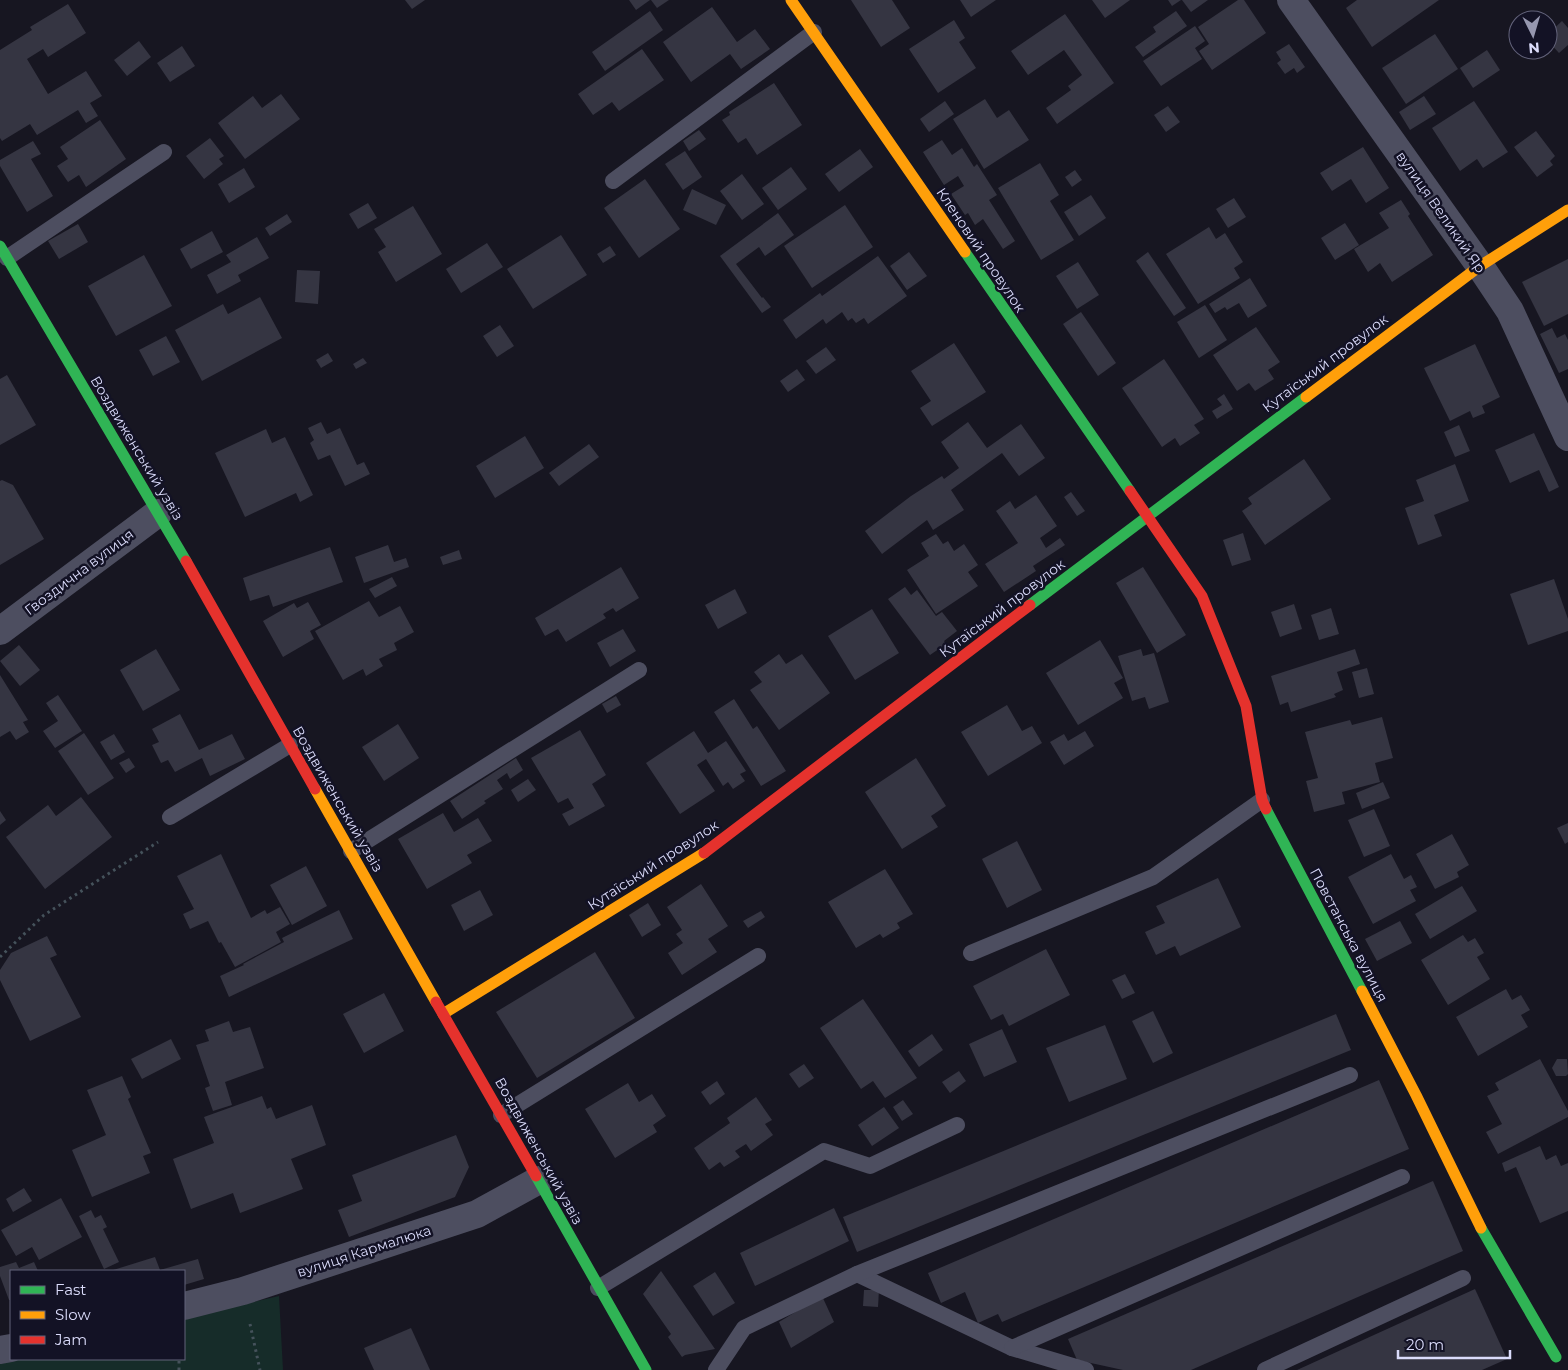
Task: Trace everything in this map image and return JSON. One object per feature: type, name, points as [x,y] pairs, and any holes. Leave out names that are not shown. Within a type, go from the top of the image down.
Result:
[{"type":"street","name":"Кленовий провулок","points":[[791,0],[1104,455],[1148,515]]},
{"type":"street","name":"вулиця Великий Яр","points":[[1291,0],[1510,311],[1568,437]]},
{"type":"street","name":"Кутаїський провулок","points":[[444,1014],[711,849],[1148,515],[1480,266],[1568,210]]},
{"type":"street","name":"Воздвиженський узвіз","points":[[4,252],[158,513],[646,1370]]},
{"type":"street","name":"Гвоздична вулиця","points":[[0,631],[158,513]]},
{"type":"street","name":"Повстанська вулиця","points":[[1148,515],[1202,596],[1246,706],[1262,800],[1416,1095],[1476,1220],[1556,1357]]},
{"type":"street","name":"вулиця Кармалюка","points":[[185,1306],[243,1291],[477,1214],[539,1180]]},
{"type":"lane","points":[[612,181],[814,32]]},
{"type":"lane","points":[[4,252],[164,152]]},
{"type":"lane","points":[[350,851],[639,670]]},
{"type":"lane","points":[[170,817],[290,745]]},
{"type":"lane","points":[[971,953],[1153,877],[1262,800]]},
{"type":"lane","points":[[502,1115],[758,956]]},
{"type":"lane","points":[[716,1370],[744,1328],[857,1274],[1350,1075]]},
{"type":"lane","points":[[598,1288],[824,1152],[870,1166],[957,1125]]},
{"type":"lane","points":[[1012,1348],[1402,1177]]},
{"type":"lane","points":[[857,1274],[1012,1348],[1086,1370]]},
{"type":"lane","points":[[1266,1370],[1463,1278]]},
{"type":"path","points":[[0,956],[44,915],[160,841],[170,817]]},
{"type":"path","points":[[243,1291],[260,1370]]},
{"type":"green space","points":[[279,1296],[283,1370],[0,1370],[0,1361],[10,1359],[185,1360],[185,1318]]},
{"type":"building","points":[[405,0],[425,0],[412,9]]},
{"type":"building","points":[[629,0],[650,0],[636,10]]},
{"type":"building","points":[[651,0],[669,0],[657,8]]},
{"type":"building","points":[[851,0],[892,0],[910,28],[881,47]]},
{"type":"building","points":[[960,0],[996,0],[971,17]]},
{"type":"building","points":[[1092,0],[1130,0],[1105,18]]},
{"type":"building","points":[[1168,0],[1181,0],[1172,6]]},
{"type":"building","points":[[1182,0],[1208,0],[1191,12]]},
{"type":"building","points":[[1238,0],[1244,0],[1266,33],[1212,70],[1199,51],[1209,44],[1198,27]]},
{"type":"building","points":[[1357,0],[1439,0],[1372,47],[1346,8]]},
{"type":"building","points":[[68,4],[86,33],[48,57],[43,49],[27,59],[48,94],[86,71],[102,96],[90,103],[98,116],[86,123],[78,110],[37,135],[30,124],[2,141],[0,138],[0,50],[32,30],[30,27]]},
{"type":"building","points":[[712,7],[737,42],[755,29],[770,49],[741,69],[730,54],[691,82],[663,42]]},
{"type":"building","points":[[650,11],[663,30],[605,71],[592,52]]},
{"type":"building","points":[[1176,11],[1187,26],[1143,57],[1135,47],[1156,32],[1153,27]]},
{"type":"building","points":[[1065,14],[1114,83],[1057,124],[1046,108],[1071,90],[1068,86],[1082,75],[1064,50],[1028,75],[1011,51]]},
{"type":"building","points":[[954,20],[965,38],[959,42],[976,68],[938,93],[909,49]]},
{"type":"building","points":[[1562,21],[1568,28],[1568,45],[1559,53],[1558,52],[1558,25]]},
{"type":"building","points":[[1195,26],[1205,41],[1195,48],[1202,59],[1161,86],[1143,61]]},
{"type":"building","points":[[1435,34],[1458,69],[1406,104],[1382,68]]},
{"type":"building","points":[[139,41],[151,57],[127,76],[114,60]]},
{"type":"building","points":[[1289,44],[1305,67],[1297,73],[1294,68],[1285,74],[1277,63],[1281,60],[1276,52]]},
{"type":"building","points":[[182,46],[195,66],[170,82],[157,63]]},
{"type":"building","points":[[642,49],[664,80],[619,111],[612,102],[593,115],[578,94]]},
{"type":"building","points":[[1487,50],[1500,70],[1473,88],[1460,68]]},
{"type":"building","points":[[774,83],[802,125],[757,155],[746,138],[738,143],[722,120],[730,115],[729,112]]},
{"type":"building","points":[[281,94],[300,119],[245,159],[218,123],[253,96],[262,108]]},
{"type":"building","points":[[1424,96],[1436,114],[1410,130],[1399,112]]},
{"type":"building","points":[[985,99],[997,118],[1009,110],[1029,140],[984,169],[953,119]]},
{"type":"building","points":[[945,101],[954,114],[929,132],[920,119]]},
{"type":"building","points":[[1474,101],[1508,152],[1483,168],[1477,159],[1460,171],[1432,128]]},
{"type":"building","points":[[1168,106],[1180,122],[1166,132],[1154,115]]},
{"type":"building","points":[[100,120],[126,159],[86,187],[79,175],[68,182],[57,166],[68,159],[60,147]]},
{"type":"building","points":[[699,130],[706,139],[689,151],[683,141]]},
{"type":"building","points":[[1536,131],[1555,156],[1550,161],[1553,165],[1537,177],[1514,147]]},
{"type":"building","points":[[210,138],[224,156],[219,159],[223,164],[204,179],[186,156]]},
{"type":"building","points":[[942,140],[952,155],[962,148],[974,167],[977,164],[997,195],[989,200],[1015,241],[1003,249],[983,219],[975,225],[968,213],[965,215],[951,194],[964,186],[958,176],[944,185],[923,152]]},
{"type":"building","points":[[33,141],[41,154],[31,159],[53,196],[27,212],[0,166],[0,160]]},
{"type":"building","points":[[1363,147],[1389,188],[1366,203],[1351,179],[1332,191],[1320,173]]},
{"type":"building","points":[[860,149],[873,167],[839,192],[825,174]]},
{"type":"building","points":[[685,151],[702,177],[683,190],[665,164]]},
{"type":"building","points":[[1040,163],[1059,195],[1050,201],[1074,240],[1041,260],[998,188]]},
{"type":"building","points":[[791,167],[807,189],[778,210],[762,188]]},
{"type":"building","points":[[244,168],[255,187],[229,203],[218,184]]},
{"type":"building","points":[[1075,170],[1082,180],[1072,187],[1065,177]]},
{"type":"building","points":[[742,174],[764,204],[742,220],[720,191]]},
{"type":"building","points":[[645,179],[680,229],[639,258],[604,208]]},
{"type":"building","points":[[692,189],[726,205],[716,225],[683,210]]},
{"type":"building","points":[[1091,195],[1106,218],[1079,236],[1064,212]]},
{"type":"building","points":[[1234,198],[1246,217],[1228,228],[1216,209]]},
{"type":"building","points":[[1401,200],[1410,214],[1408,216],[1433,255],[1392,282],[1380,263],[1368,272],[1354,249],[1389,228],[1379,213]]},
{"type":"building","points":[[368,203],[377,218],[358,229],[349,214]]},
{"type":"building","points":[[845,205],[873,247],[812,288],[784,246]]},
{"type":"building","points":[[413,206],[442,254],[396,282],[378,252],[386,247],[374,229]]},
{"type":"building","points":[[778,213],[794,235],[765,256],[759,247],[736,264],[771,307],[762,313],[720,256]]},
{"type":"building","points":[[287,214],[292,222],[270,236],[265,228]]},
{"type":"building","points":[[1345,223],[1359,245],[1335,260],[1321,238]]},
{"type":"building","points":[[78,224],[88,242],[59,259],[48,241]]},
{"type":"building","points":[[1209,227],[1216,239],[1225,233],[1243,262],[1234,268],[1240,278],[1198,304],[1166,254]]},
{"type":"building","points":[[212,231],[223,252],[191,269],[180,249]]},
{"type":"building","points":[[561,235],[587,275],[533,309],[507,269]]},
{"type":"building","points":[[257,237],[269,258],[238,275],[241,281],[217,294],[207,275],[231,262],[226,255]]},
{"type":"building","points":[[487,243],[503,267],[461,293],[446,269]]},
{"type":"building","points":[[610,246],[616,255],[603,263],[597,254]]},
{"type":"building","points":[[909,252],[927,276],[907,290],[890,266]]},
{"type":"building","points":[[1148,252],[1186,308],[1174,316],[1136,261]]},
{"type":"building","points":[[144,255],[172,306],[116,336],[88,286]]},
{"type":"building","points":[[878,256],[907,296],[868,324],[864,318],[856,323],[852,318],[848,321],[842,312],[826,324],[823,319],[796,339],[783,320],[820,293],[822,296]]},
{"type":"building","points":[[1568,259],[1568,314],[1544,326],[1522,282]]},
{"type":"building","points":[[1078,262],[1099,295],[1077,309],[1056,276]]},
{"type":"building","points":[[297,270],[320,271],[318,304],[295,302]]},
{"type":"building","points":[[1250,278],[1267,306],[1248,318],[1239,303],[1227,310],[1225,307],[1215,313],[1209,304]]},
{"type":"building","points":[[260,297],[282,338],[202,381],[175,330],[223,304],[228,314]]},
{"type":"building","points":[[1205,305],[1227,340],[1199,358],[1177,322]]},
{"type":"building","points":[[1081,312],[1116,363],[1098,376],[1063,324]]},
{"type":"building","points":[[500,325],[514,346],[497,357],[483,336]]},
{"type":"building","points":[[1256,327],[1280,362],[1268,370],[1274,379],[1255,391],[1249,383],[1237,391],[1213,355]]},
{"type":"building","points":[[1552,328],[1557,338],[1565,334],[1568,340],[1568,369],[1559,373],[1540,334]]},
{"type":"building","points":[[166,336],[180,362],[153,376],[139,350]]},
{"type":"building","points":[[954,343],[986,392],[932,426],[920,408],[931,401],[911,371]]},
{"type":"building","points":[[1475,344],[1500,397],[1482,406],[1485,413],[1473,418],[1470,411],[1450,421],[1424,368]]},
{"type":"building","points":[[826,347],[836,360],[816,374],[806,361]]},
{"type":"building","points":[[328,353],[333,361],[321,368],[316,360]]},
{"type":"building","points":[[363,358],[367,363],[356,369],[353,364]]},
{"type":"building","points":[[1164,359],[1204,419],[1194,425],[1200,433],[1180,446],[1175,438],[1162,447],[1122,388]]},
{"type":"building","points":[[797,369],[805,380],[788,392],[780,381]]},
{"type":"building","points":[[7,375],[36,425],[0,445],[0,379]]},
{"type":"building","points":[[1224,394],[1233,409],[1217,419],[1212,411],[1222,405],[1217,399]]},
{"type":"building","points":[[321,422],[327,434],[340,428],[357,465],[364,462],[370,474],[345,486],[330,455],[318,460],[310,443],[314,440],[308,428]]},
{"type":"building","points":[[968,422],[987,448],[1021,424],[1045,458],[1019,476],[1002,453],[951,490],[964,510],[933,530],[927,520],[882,554],[865,531],[911,496],[942,476],[944,479],[959,468],[941,442]]},
{"type":"building","points":[[1459,425],[1470,451],[1455,457],[1444,432]]},
{"type":"building","points":[[266,429],[272,443],[285,437],[313,495],[300,502],[296,493],[245,517],[215,453]]},
{"type":"building","points":[[1534,433],[1559,487],[1549,492],[1539,470],[1510,483],[1495,450]]},
{"type":"building","points":[[525,436],[544,468],[495,498],[476,466]]},
{"type":"building","points":[[589,444],[599,457],[559,486],[549,473]]},
{"type":"building","points":[[1304,459],[1331,499],[1265,545],[1242,511],[1252,504],[1248,498]]},
{"type":"building","points":[[1455,464],[1469,501],[1434,515],[1442,536],[1418,545],[1405,508],[1424,501],[1416,480]]},
{"type":"building","points":[[2,480],[13,485],[44,539],[0,565],[0,481]]},
{"type":"building","points":[[1071,492],[1085,511],[1077,516],[1064,497]]},
{"type":"building","points":[[1036,495],[1057,526],[1040,538],[1046,548],[1060,538],[1065,545],[1033,566],[1036,571],[1004,592],[985,564],[1018,543],[996,511],[1010,501],[1015,509]]},
{"type":"building","points":[[1243,533],[1251,560],[1232,566],[1223,540]]},
{"type":"building","points":[[936,534],[943,544],[948,541],[954,551],[964,544],[978,565],[968,572],[978,586],[936,614],[907,570],[929,556],[921,543]]},
{"type":"building","points":[[388,545],[394,562],[406,558],[409,567],[364,583],[355,557]]},
{"type":"building","points":[[330,547],[343,582],[273,607],[269,595],[250,601],[243,578]]},
{"type":"building","points":[[459,550],[462,559],[443,565],[440,557]]},
{"type":"building","points":[[621,567],[639,598],[616,612],[613,608],[603,614],[606,618],[566,642],[558,629],[545,636],[535,618]]},
{"type":"building","points":[[1143,567],[1186,635],[1157,653],[1116,583]]},
{"type":"building","points":[[392,577],[397,586],[375,598],[369,589]]},
{"type":"building","points":[[1554,579],[1568,619],[1568,631],[1528,645],[1510,594]]},
{"type":"building","points":[[905,587],[911,595],[917,590],[936,616],[942,612],[957,631],[944,641],[946,644],[930,655],[888,599]]},
{"type":"building","points":[[735,589],[747,613],[718,629],[705,605]]},
{"type":"building","points":[[369,601],[379,617],[400,606],[414,632],[394,643],[397,650],[379,659],[383,666],[366,676],[363,669],[343,680],[315,631]]},
{"type":"building","points":[[308,602],[321,625],[310,631],[314,639],[283,657],[263,621],[294,603],[297,608]]},
{"type":"building","points":[[1294,604],[1302,629],[1280,637],[1271,612]]},
{"type":"building","points":[[1331,608],[1339,634],[1319,640],[1311,615]]},
{"type":"building","points":[[872,609],[899,653],[855,680],[828,636]]},
{"type":"building","points":[[623,629],[636,651],[610,667],[597,643]]},
{"type":"building","points":[[1100,640],[1123,678],[1114,683],[1123,698],[1078,725],[1046,673]]},
{"type":"building","points":[[19,645],[40,670],[20,686],[0,661]]},
{"type":"building","points":[[156,649],[180,690],[143,711],[120,670]]},
{"type":"building","points":[[1141,649],[1143,656],[1154,653],[1169,702],[1149,709],[1145,697],[1132,701],[1118,656]]},
{"type":"building","points":[[1355,649],[1360,664],[1337,672],[1343,690],[1334,694],[1336,697],[1291,712],[1288,702],[1280,705],[1271,676]]},
{"type":"building","points":[[779,654],[786,664],[802,654],[830,693],[779,730],[750,690],[762,682],[754,672]]},
{"type":"building","points":[[1367,668],[1374,694],[1359,698],[1352,672]]},
{"type":"building","points":[[0,675],[28,720],[23,722],[29,732],[16,740],[10,731],[0,737]]},
{"type":"building","points":[[58,695],[82,731],[55,748],[43,731],[58,721],[46,703]]},
{"type":"building","points":[[616,696],[621,705],[607,713],[602,704]]},
{"type":"building","points":[[734,699],[753,729],[757,726],[786,771],[761,786],[714,712]]},
{"type":"building","points":[[1007,705],[1022,731],[1032,726],[1042,743],[988,776],[961,732]]},
{"type":"building","points":[[180,714],[199,750],[232,734],[245,759],[210,776],[202,758],[175,772],[168,760],[161,763],[152,745],[159,742],[152,729]]},
{"type":"building","points":[[1382,717],[1393,758],[1375,763],[1380,782],[1342,792],[1345,804],[1314,812],[1306,781],[1318,778],[1305,732],[1350,720],[1352,725]]},
{"type":"building","points":[[398,724],[419,758],[384,781],[362,747]]},
{"type":"building","points":[[580,730],[606,775],[592,784],[605,806],[569,826],[562,814],[574,808],[568,798],[558,803],[531,758]]},
{"type":"building","points":[[694,731],[708,753],[726,741],[746,771],[740,774],[745,781],[733,789],[728,782],[723,786],[706,759],[697,765],[715,791],[680,814],[646,763]]},
{"type":"building","points":[[1085,731],[1094,746],[1064,765],[1050,742],[1064,734],[1068,741]]},
{"type":"building","points":[[84,733],[114,778],[88,795],[58,751]]},
{"type":"building","points":[[114,734],[125,752],[111,760],[100,742]]},
{"type":"building","points":[[129,758],[135,767],[126,773],[119,763]]},
{"type":"building","points":[[516,758],[523,770],[510,779],[507,773],[497,780],[503,789],[484,801],[486,803],[462,819],[450,801]]},
{"type":"building","points":[[916,758],[946,806],[931,816],[938,827],[902,849],[865,792]]},
{"type":"building","points":[[528,779],[536,790],[518,802],[511,790]]},
{"type":"building","points":[[1383,782],[1390,798],[1362,809],[1356,793]]},
{"type":"building","points":[[81,797],[112,837],[45,889],[6,837],[48,805],[56,816]]},
{"type":"building","points":[[1374,809],[1390,846],[1364,857],[1348,820]]},
{"type":"building","points":[[0,811],[6,820],[0,825]]},
{"type":"building","points":[[443,813],[454,832],[478,818],[492,841],[467,855],[472,863],[427,889],[398,839]]},
{"type":"building","points":[[1568,823],[1568,842],[1565,844],[1557,828]]},
{"type":"building","points":[[1452,834],[1469,865],[1457,872],[1459,877],[1435,889],[1416,854]]},
{"type":"building","points":[[1017,841],[1042,890],[1007,908],[982,859]]},
{"type":"building","points":[[221,854],[251,918],[265,910],[267,914],[280,907],[290,924],[276,932],[281,942],[235,967],[221,942],[219,943],[208,921],[190,929],[183,914],[194,909],[177,876]]},
{"type":"building","points":[[1391,854],[1404,879],[1411,875],[1417,887],[1410,890],[1416,901],[1373,924],[1348,877]]},
{"type":"building","points":[[306,866],[327,906],[292,925],[270,885]]},
{"type":"building","points":[[885,869],[913,914],[897,923],[900,928],[883,938],[880,934],[856,948],[828,902]]},
{"type":"building","points":[[1218,878],[1241,927],[1180,956],[1175,946],[1156,955],[1145,932],[1165,923],[1156,906]]},
{"type":"building","points":[[701,884],[728,926],[708,939],[717,952],[682,975],[668,953],[683,943],[676,934],[682,930],[667,907]]},
{"type":"building","points":[[1462,886],[1477,911],[1430,939],[1415,914]]},
{"type":"building","points":[[480,890],[493,915],[464,931],[451,905]]},
{"type":"building","points":[[648,903],[661,925],[642,937],[629,915]]},
{"type":"building","points":[[339,910],[353,939],[229,997],[220,976],[244,965],[284,942],[282,938]]},
{"type":"building","points":[[761,911],[765,917],[748,928],[743,921]]},
{"type":"building","points":[[1400,921],[1412,943],[1377,961],[1365,939]]},
{"type":"building","points":[[1463,935],[1468,942],[1475,938],[1484,953],[1477,957],[1490,979],[1448,1005],[1421,960]]},
{"type":"building","points":[[47,936],[57,955],[50,958],[81,1017],[30,1041],[0,980],[0,970],[11,953]]},
{"type":"building","points":[[1046,949],[1070,995],[1009,1026],[1003,1014],[991,1020],[973,986]]},
{"type":"building","points":[[595,952],[635,1018],[537,1078],[496,1012]]},
{"type":"building","points":[[1125,974],[1135,993],[1122,999],[1112,980]]},
{"type":"building","points":[[1506,989],[1512,1000],[1521,995],[1530,1010],[1521,1015],[1528,1027],[1478,1056],[1456,1017]]},
{"type":"building","points":[[384,993],[404,1031],[364,1053],[343,1014]]},
{"type":"building","points":[[863,999],[917,1078],[885,1098],[873,1081],[861,1089],[820,1028]]},
{"type":"building","points":[[1153,1011],[1173,1053],[1153,1063],[1132,1021]]},
{"type":"building","points":[[1336,1014],[1351,1050],[857,1252],[843,1217]]},
{"type":"building","points":[[229,1021],[233,1032],[250,1027],[264,1068],[225,1082],[232,1105],[213,1111],[205,1088],[210,1086],[196,1045],[209,1041],[205,1030]]},
{"type":"building","points":[[1105,1025],[1127,1079],[1069,1102],[1046,1048]]},
{"type":"building","points":[[1002,1029],[1017,1062],[984,1077],[969,1044]]},
{"type":"building","points":[[932,1034],[943,1050],[919,1067],[908,1051]]},
{"type":"building","points":[[171,1039],[181,1059],[142,1079],[131,1059]]},
{"type":"building","points":[[1540,1059],[1568,1111],[1568,1117],[1498,1154],[1486,1132],[1502,1124],[1487,1096],[1499,1090],[1495,1083]]},
{"type":"building","points":[[1557,1059],[1567,1059],[1568,1074],[1566,1076],[1556,1076],[1552,1068]]},
{"type":"building","points":[[804,1064],[814,1078],[799,1088],[789,1074]]},
{"type":"building","points":[[959,1071],[966,1081],[950,1093],[942,1082]]},
{"type":"building","points":[[122,1076],[131,1097],[128,1099],[151,1153],[143,1156],[150,1173],[92,1197],[72,1150],[106,1135],[87,1090]]},
{"type":"building","points":[[1379,1080],[1409,1149],[1002,1322],[998,1314],[978,1323],[965,1292],[941,1303],[928,1273]]},
{"type":"building","points":[[717,1081],[725,1094],[710,1105],[701,1092]]},
{"type":"building","points":[[628,1083],[639,1102],[652,1094],[666,1116],[653,1125],[657,1132],[615,1158],[585,1109]]},
{"type":"building","points":[[262,1096],[267,1109],[271,1107],[276,1119],[312,1105],[326,1145],[291,1159],[303,1189],[240,1213],[233,1193],[191,1209],[173,1159],[214,1143],[204,1117]]},
{"type":"building","points":[[756,1097],[772,1120],[765,1124],[773,1135],[751,1151],[746,1144],[735,1151],[740,1157],[724,1167],[720,1162],[709,1170],[694,1148],[730,1123],[727,1118]]},
{"type":"building","points":[[903,1100],[913,1114],[902,1121],[893,1107]]},
{"type":"building","points":[[884,1107],[899,1128],[872,1146],[858,1125]]},
{"type":"building","points":[[456,1135],[469,1167],[455,1197],[349,1237],[338,1210],[362,1201],[352,1175]]},
{"type":"building","points":[[1540,1146],[1546,1160],[1556,1155],[1561,1166],[1568,1163],[1568,1211],[1540,1223],[1516,1167],[1505,1172],[1502,1163]]},
{"type":"building","points":[[1433,1181],[1463,1251],[1191,1370],[1123,1370],[1077,1360],[1068,1339]]},
{"type":"building","points":[[24,1188],[32,1201],[13,1212],[6,1199]]},
{"type":"building","points":[[61,1198],[82,1237],[39,1260],[32,1247],[16,1256],[1,1230]]},
{"type":"building","points":[[834,1208],[849,1241],[755,1286],[740,1253]]},
{"type":"building","points":[[91,1210],[95,1218],[101,1215],[107,1227],[103,1229],[119,1262],[104,1269],[79,1216]]},
{"type":"building","points":[[155,1257],[160,1270],[113,1270]]},
{"type":"building","points":[[198,1259],[204,1279],[185,1285],[185,1270],[160,1270]]},
{"type":"building","points":[[16,1262],[19,1268],[34,1262],[38,1270],[10,1270],[9,1300],[0,1276],[0,1267]]},
{"type":"building","points":[[661,1271],[715,1349],[682,1357],[668,1337],[671,1334],[643,1294]]},
{"type":"building","points":[[715,1272],[735,1303],[713,1316],[693,1286]]},
{"type":"building","points":[[1475,1289],[1507,1359],[1482,1370],[1297,1370]]},
{"type":"building","points":[[864,1290],[879,1290],[878,1307],[863,1306]]},
{"type":"building","points":[[822,1296],[834,1322],[791,1348],[779,1322]]},
{"type":"building","points":[[411,1328],[430,1370],[374,1370],[364,1348]]},
{"type":"traffic: fast","points":[[0,246],[186,561]]},
{"type":"traffic: fast","points":[[965,252],[1130,491]]},
{"type":"traffic: fast","points":[[1030,605],[1306,397]]},
{"type":"traffic: fast","points":[[1266,809],[1362,991]]},
{"type":"traffic: fast","points":[[536,1176],[646,1370]]},
{"type":"traffic: fast","points":[[1481,1228],[1556,1357]]},
{"type":"traffic: slow","points":[[791,0],[965,252]]},
{"type":"traffic: slow","points":[[1306,397],[1480,266],[1568,210]]},
{"type":"traffic: slow","points":[[315,789],[436,1002]]},
{"type":"traffic: slow","points":[[443,1014],[704,853]]},
{"type":"traffic: slow","points":[[1362,991],[1416,1095],[1481,1228]]},
{"type":"traffic: jam","points":[[1130,491],[1202,596],[1246,706],[1262,800],[1266,809]]},
{"type":"traffic: jam","points":[[186,561],[315,789]]},
{"type":"traffic: jam","points":[[704,853],[1030,605]]},
{"type":"traffic: jam","points":[[436,1002],[536,1176]]}]
